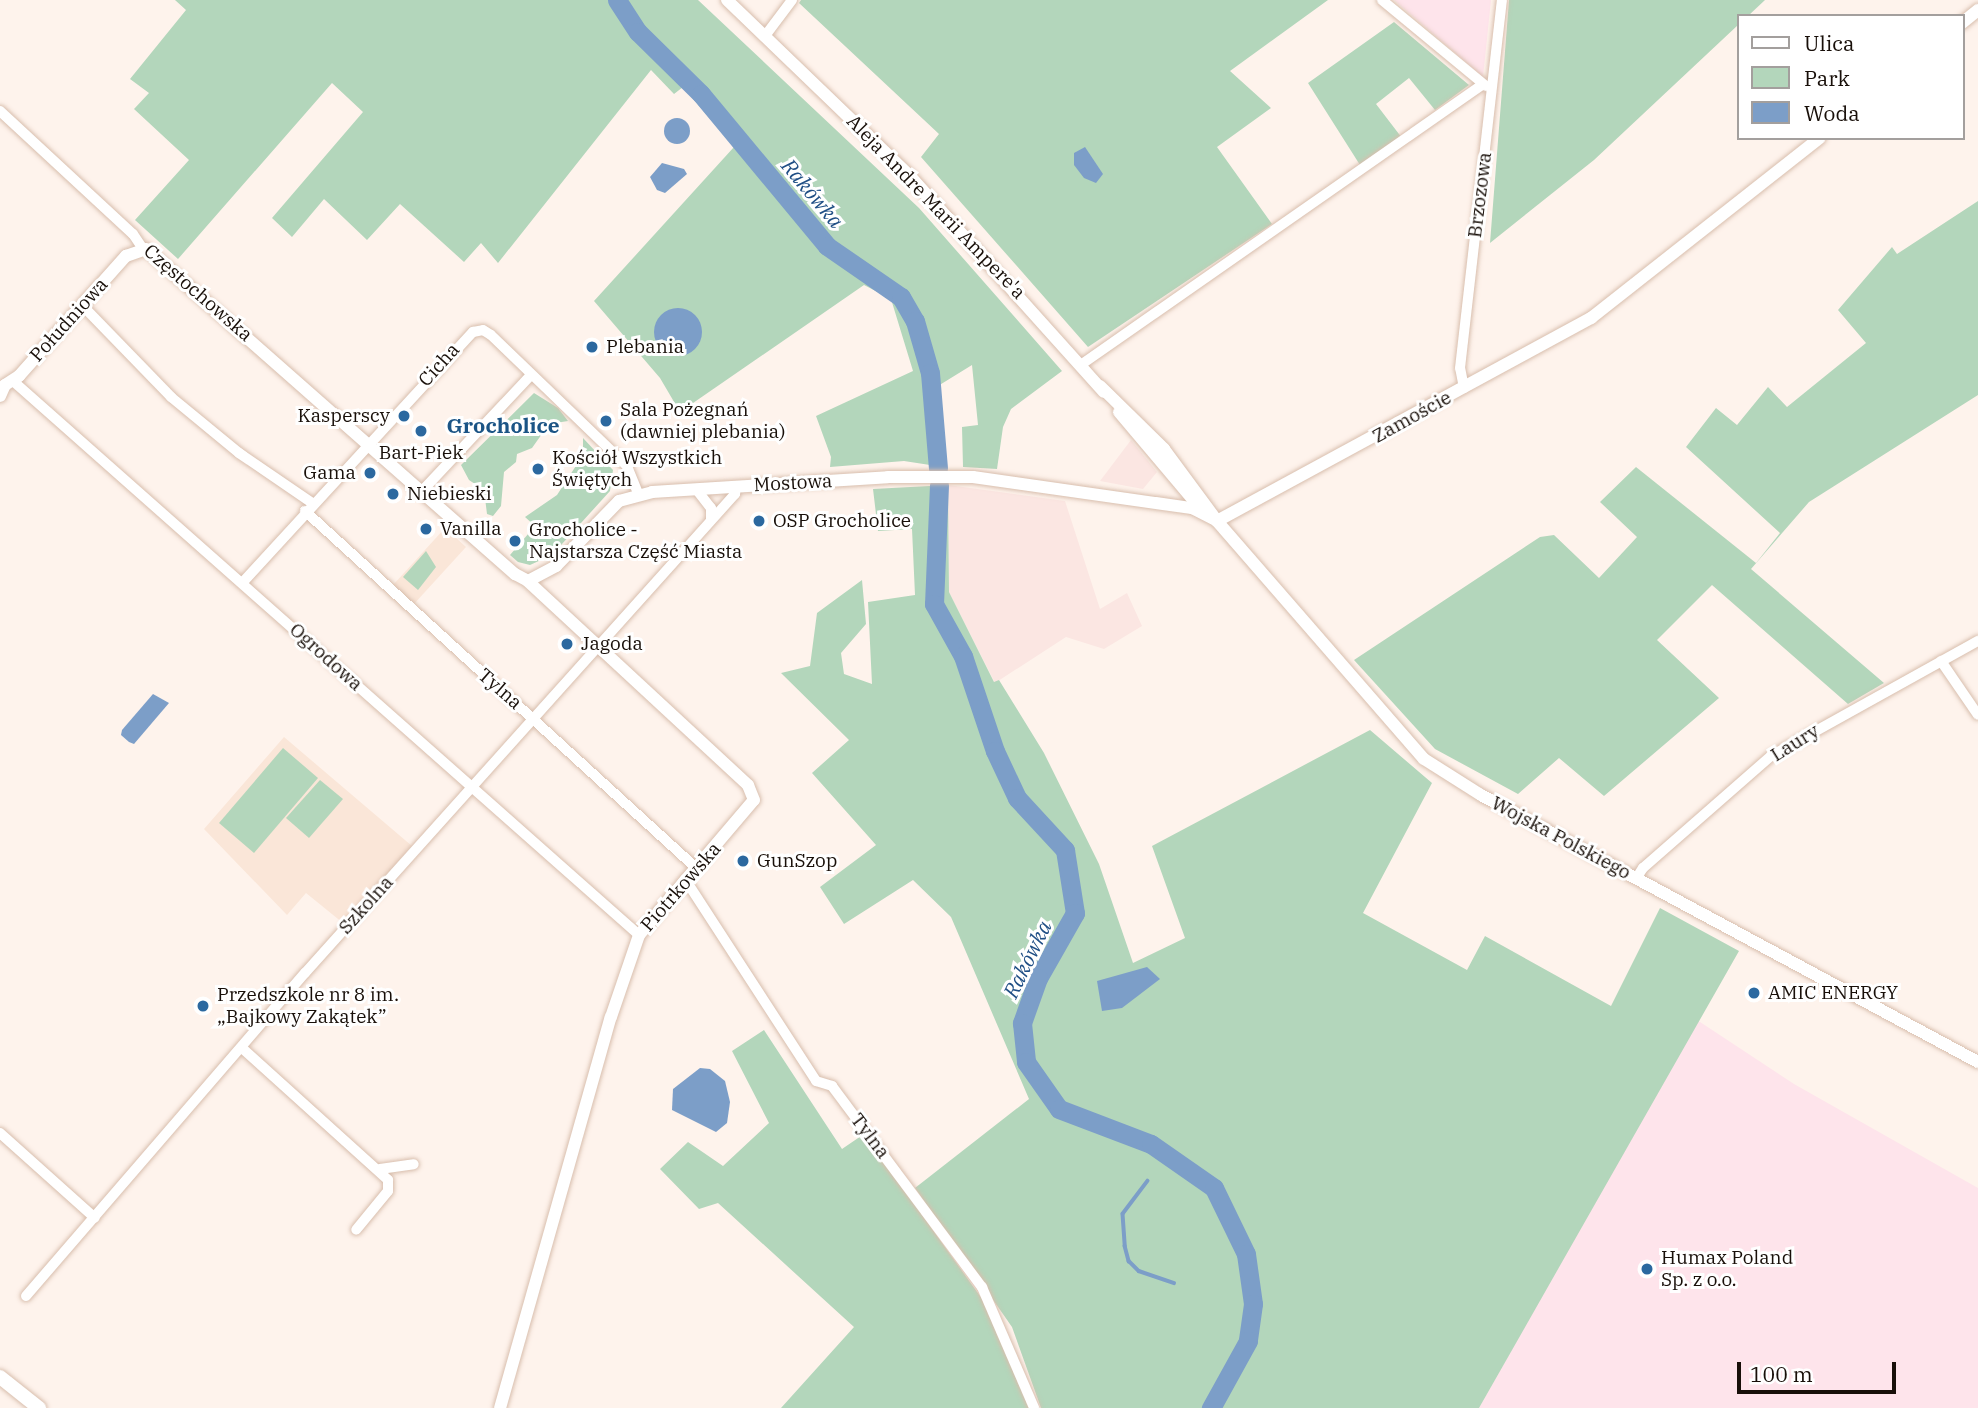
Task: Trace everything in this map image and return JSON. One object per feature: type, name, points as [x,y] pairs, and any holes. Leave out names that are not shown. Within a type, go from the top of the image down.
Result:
[{"type":"main road","points":[[0,1377],[39,1408]]},
{"type":"street","name":"Aleja Andre Marii Ampere'a","points":[[727,0],[910,176],[1082,364],[1174,481],[1217,521]]},
{"type":"street","points":[[765,36],[792,0]]},
{"type":"street","points":[[1382,0],[1481,86],[1492,87]]},
{"type":"street","name":"Brzozowa","points":[[1464,388],[1460,368],[1502,0]]},
{"type":"street","points":[[1964,21],[1978,10]]},
{"type":"street","points":[[1082,364],[1481,86]]},
{"type":"street","name":"Częstochowska","points":[[0,111],[133,234],[143,249],[155,254],[422,491]]},
{"type":"street","name":"Zamoście","points":[[1217,521],[1464,388],[1621,298],[1818,140]]},
{"type":"street","name":"Południowa","points":[[4,387],[129,253],[143,249]]},
{"type":"street","name":"Tylna","points":[[82,304],[171,397],[308,507],[695,867]]},
{"type":"street","name":"Cicha","points":[[243,582],[308,507],[473,332],[483,330],[491,335],[531,375]]},
{"type":"street","points":[[422,491],[531,375],[627,466],[638,494],[612,507],[556,566],[528,581]]},
{"type":"street","name":"Aleja Andre Marii Ampere'a","points":[[1100,386],[1164,449],[1217,521]]},
{"type":"street","name":"Ogrodowa","points":[[4,387],[243,582],[639,935]]},
{"type":"street","name":"Mostowa","points":[[638,494],[924,476],[1161,502]]},
{"type":"street","points":[[1161,502],[1171,495],[1174,481]]},
{"type":"street","name":"Szkolna","points":[[26,1296],[471,788],[711,519],[736,486]]},
{"type":"street","points":[[696,489],[711,509],[711,519]]},
{"type":"street","name":"Piotrkowska","points":[[422,491],[515,575],[528,581],[752,792],[751,807],[695,867],[639,935],[611,1017],[500,1408]]},
{"type":"street","points":[[1161,502],[1192,508],[1217,521]]},
{"type":"street","name":"Wojska Polskiego","points":[[1217,521],[1424,759],[1636,879],[1978,1062]]},
{"type":"street","name":"Laury","points":[[1636,879],[1643,868],[1772,756],[1978,640]]},
{"type":"street","points":[[1941,661],[1978,715]]},
{"type":"street","name":"Tylna","points":[[685,879],[816,1081],[832,1086],[982,1287],[1034,1408]]},
{"type":"street","points":[[242,1048],[380,1169],[388,1180],[388,1191],[356,1230]]},
{"type":"street","points":[[0,1133],[95,1218]]},
{"type":"street","points":[[380,1169],[414,1164]]},
{"type":"shaded area","points":[[1394,0],[1491,0],[1483,77]]},
{"type":"shaded area","points":[[1131,440],[1157,472],[1143,489],[1100,481]]},
{"type":"shaded area","points":[[948,485],[1065,501],[1100,609],[1127,593],[1142,626],[1104,649],[1066,637],[995,683],[949,592]]},
{"type":"shaded area","points":[[445,528],[466,547],[414,604],[393,585]]},
{"type":"shaded area","points":[[284,737],[412,846],[343,923],[306,893],[287,915],[204,829]]},
{"type":"shaded area","points":[[1697,1020],[1794,1084],[1978,1188],[1978,1408],[1479,1408]]},
{"type":"green space","points":[[175,0],[698,0],[919,208],[1062,371],[1011,409],[1003,427],[997,469],[963,467],[962,427],[978,425],[972,365],[925,394],[930,465],[904,461],[830,467],[831,457],[816,416],[913,371],[891,299],[864,285],[680,412],[660,378],[594,301],[734,147],[683,87],[674,94],[651,70],[498,263],[481,243],[464,262],[400,204],[367,240],[324,199],[292,237],[272,218],[363,112],[332,83],[178,259],[135,220],[189,160],[134,109],[149,93],[130,79],[186,10]]},
{"type":"green space","points":[[801,0],[1328,0],[1230,71],[1271,108],[1217,147],[1272,224],[1088,347],[921,157],[939,134],[799,3]]},
{"type":"green space","points":[[1509,0],[1765,0],[1750,14],[1736,14],[1736,27],[1594,160],[1490,243]]},
{"type":"green space","points":[[1394,22],[1469,85],[1435,110],[1409,78],[1376,104],[1402,138],[1360,165],[1308,83]]},
{"type":"green space","points":[[1978,201],[1978,395],[1809,502],[1751,569],[1884,683],[1848,704],[1712,585],[1657,640],[1719,698],[1604,796],[1559,758],[1518,794],[1435,749],[1354,660],[1540,537],[1554,535],[1599,578],[1637,537],[1600,502],[1636,467],[1756,563],[1780,533],[1686,447],[1716,408],[1737,425],[1768,387],[1787,407],[1866,343],[1838,310],[1892,247],[1897,254]]},
{"type":"green space","points":[[534,393],[558,408],[568,421],[549,424],[532,448],[517,454],[516,462],[504,472],[501,506],[493,516],[487,514],[484,490],[469,480],[461,465]]},
{"type":"green space","points":[[583,438],[613,470],[610,491],[552,555],[530,565],[518,562],[510,555],[535,526],[525,517],[557,495],[583,455]]},
{"type":"green space","points":[[948,485],[949,592],[994,682],[999,680],[1044,753],[1099,864],[1133,963],[1185,938],[1152,846],[1370,730],[1432,783],[1363,913],[1467,970],[1485,936],[1611,1006],[1660,908],[1739,951],[1479,1408],[1041,1408],[1012,1327],[915,1188],[1029,1099],[951,917],[913,880],[844,924],[820,887],[876,845],[812,773],[849,740],[781,673],[810,666],[817,613],[862,580],[866,624],[841,653],[844,674],[872,684],[868,602],[915,595],[912,529],[878,531],[873,489]]},
{"type":"green space","points":[[426,551],[436,567],[418,590],[403,577]]},
{"type":"green space","points":[[283,748],[318,778],[254,853],[219,823]]},
{"type":"green space","points":[[320,780],[343,799],[309,838],[286,818]]},
{"type":"green space","points":[[764,1030],[842,1149],[864,1134],[985,1303],[1030,1408],[781,1408],[854,1327],[718,1203],[699,1209],[660,1169],[688,1142],[723,1166],[769,1123],[732,1051]]},
{"type":"water","points":[[677,118],[686,122],[690,131],[686,140],[677,144],[668,140],[664,131],[668,122]]},
{"type":"water","points":[[1085,147],[1103,174],[1096,183],[1084,178],[1074,165],[1074,153]]},
{"type":"water","points":[[662,163],[684,169],[687,174],[665,193],[657,190],[650,177]]},
{"type":"water","points":[[678,308],[695,315],[702,332],[695,349],[678,356],[661,349],[654,332],[661,315]]},
{"type":"water","points":[[153,694],[169,703],[134,744],[129,742],[121,735],[122,730]]},
{"type":"water","points":[[1147,967],[1160,979],[1122,1008],[1102,1011],[1097,981]]},
{"type":"water","points":[[700,1068],[710,1069],[725,1081],[730,1102],[727,1123],[716,1132],[672,1110],[673,1089]]},
{"type":"waterway","name":"Rakówka","points":[[617,0],[638,32],[701,94],[827,246],[901,297],[915,321],[930,373],[938,469]]},
{"type":"waterway","name":"Rakówka","points":[[939,485],[934,604],[963,656],[995,751],[1017,798],[1065,850],[1075,913],[1038,978],[1022,1023],[1026,1062],[1059,1109],[1151,1144],[1214,1188],[1246,1254],[1253,1304],[1248,1341],[1211,1408]]},
{"type":"waterway","points":[[1148,1181],[1123,1214],[1125,1246],[1129,1261],[1139,1271],[1174,1283]]},
{"type":"place","name":"Plebania","points":[[592,347]]},
{"type":"place","name":"Kasperscy","points":[[404,416]]},
{"type":"place","name":"Sala Pożegnań (dawniej plebania)","points":[[606,421]]},
{"type":"place","name":"Bart-Piek","points":[[421,431]]},
{"type":"place","name":"Kościół Wszystkich Świętych","points":[[538,469]]},
{"type":"place","name":"Gama","points":[[370,473]]},
{"type":"place","name":"Niebieski","points":[[393,494]]},
{"type":"place","name":"OSP Grocholice","points":[[759,521]]},
{"type":"place","name":"Vanilla","points":[[426,529]]},
{"type":"place","name":"Grocholice - Najstarsza Część Miasta","points":[[515,541]]},
{"type":"place","name":"Jagoda","points":[[567,644]]},
{"type":"place","name":"GunSzop","points":[[743,861]]},
{"type":"place","name":"AMIC ENERGY","points":[[1754,993]]},
{"type":"place","name":"Przedszkole nr 8 im. „Bajkowy Zakątek”","points":[[203,1006]]},
{"type":"place","name":"Humax Poland Sp. z o.o.","points":[[1647,1269]]},
{"type":"district","name":"Grocholice","points":[[503,425]]}]
